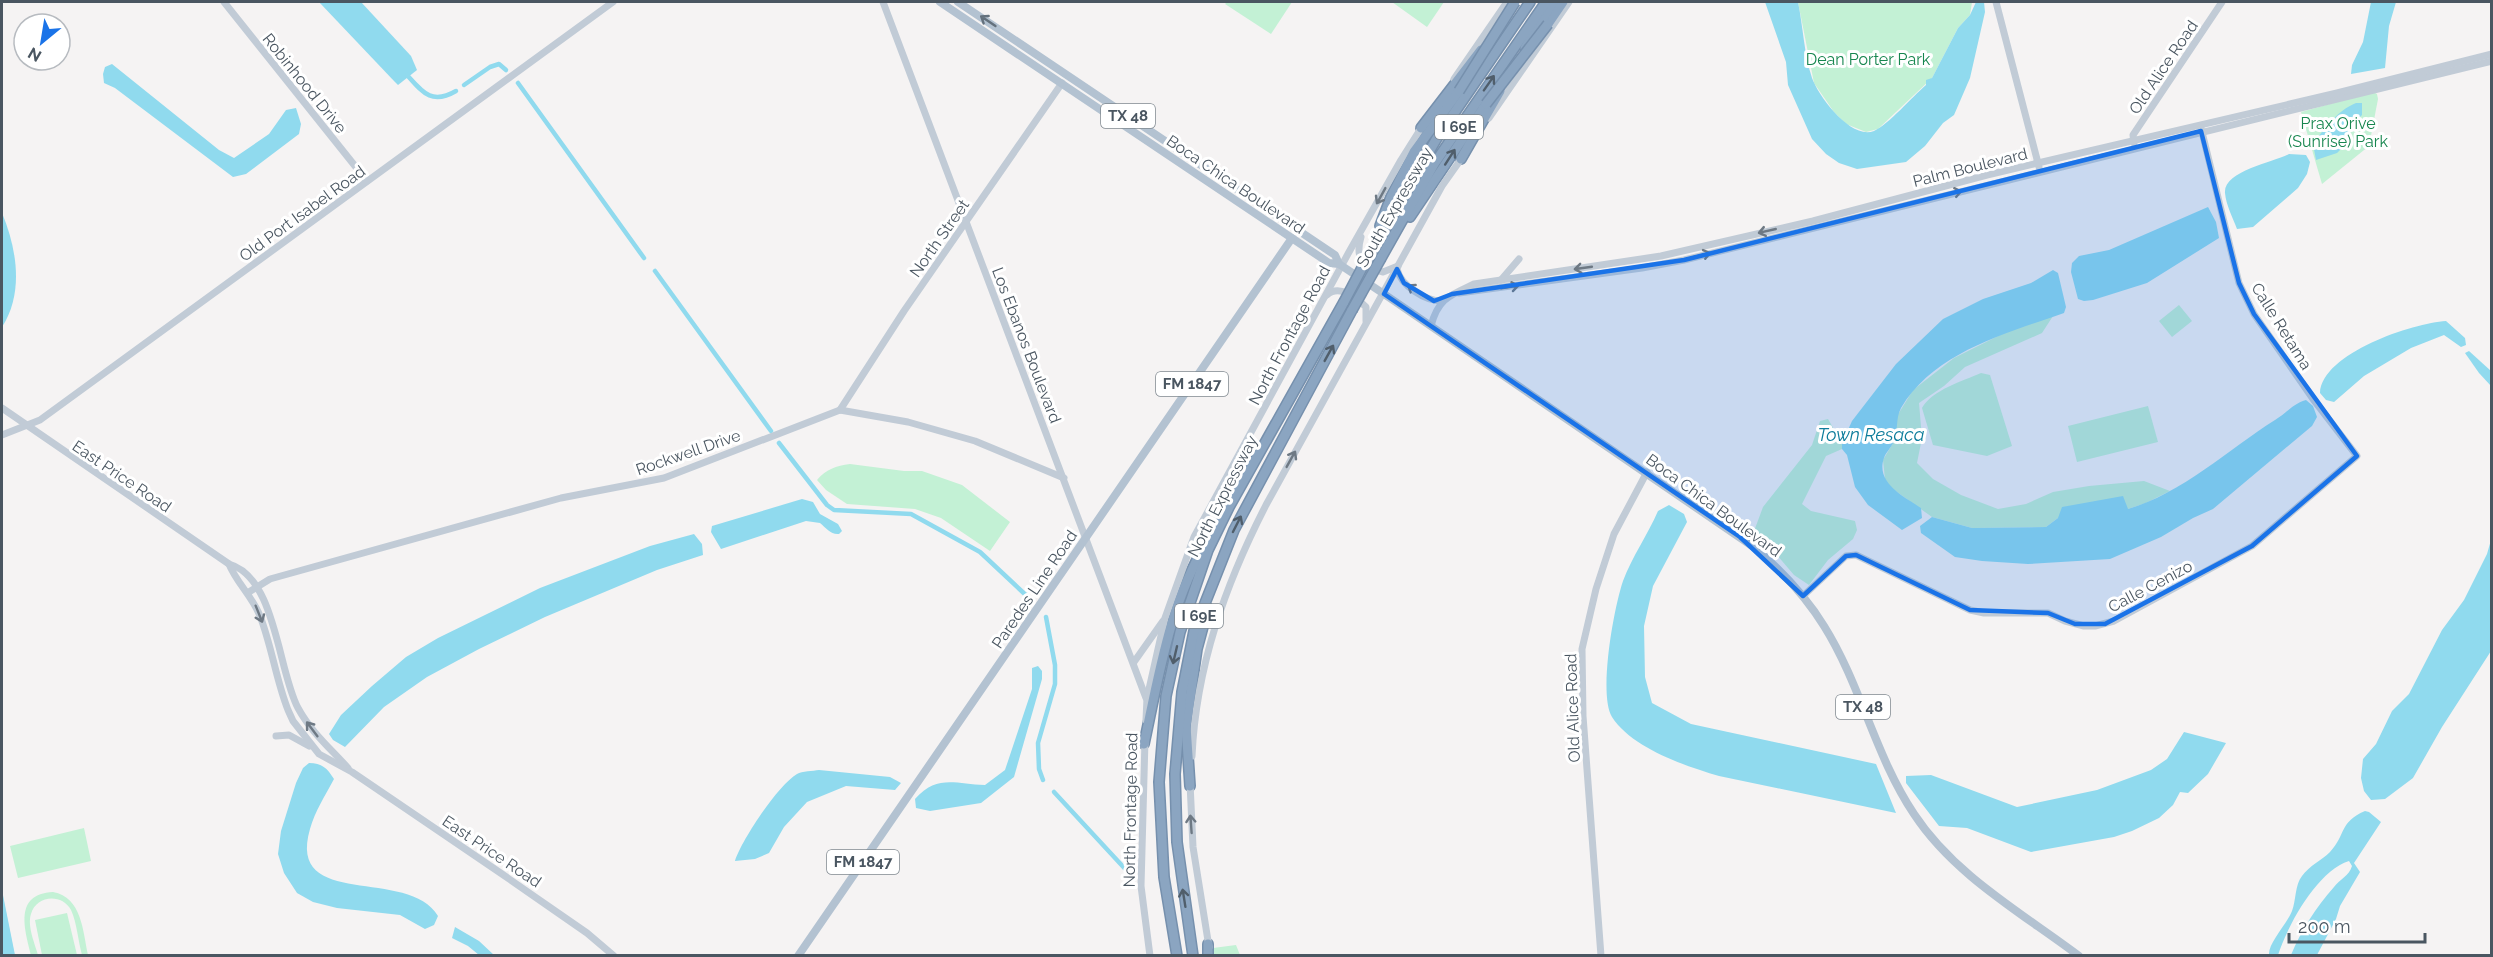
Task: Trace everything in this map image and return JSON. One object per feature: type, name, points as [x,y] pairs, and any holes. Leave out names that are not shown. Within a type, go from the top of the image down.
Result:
[{"type":"highway","points":[[1371,251],[1391,197],[1414,152],[1459,91],[1515,2]]},
{"type":"highway","points":[[1421,128],[1521,2]]},
{"type":"highway","name":"South Expressway","points":[[1371,251],[1437,138],[1530,2]]},
{"type":"highway","name":"South Expressway","points":[[1352,310],[1434,164],[1546,2]]},
{"type":"highway","points":[[1461,159],[1478,126],[1553,2]]},
{"type":"highway","points":[[1381,258],[1486,104],[1563,2]]},
{"type":"highway","name":"North Expressway","points":[[1176,956],[1164,877],[1158,783],[1168,685],[1180,632],[1208,550],[1371,251]]},
{"type":"highway","name":"North Expressway","points":[[1193,956],[1177,842],[1175,805],[1176,742],[1182,692],[1194,631],[1224,553],[1263,475],[1352,310]]},
{"type":"highway","points":[[1144,744],[1165,645],[1181,592],[1197,557],[1253,466]]},
{"type":"highway","points":[[1190,786],[1185,726],[1197,649],[1224,553]]},
{"type":"highway","points":[[1208,944],[1209,956]]},
{"type":"main road","name":"Robinhood Drive","points":[[224,2],[367,181]]},
{"type":"main road","name":"Old Port Isabel Road","points":[[2,435],[40,420],[614,2]]},
{"type":"main road","name":"Los Ebanos Boulevard","points":[[883,2],[1147,699]]},
{"type":"main road","name":"Boca Chica Boulevard","points":[[940,2],[1329,263],[1340,265],[1384,294],[1755,548],[1788,578],[1803,596],[1836,648],[1894,780],[1923,828],[1963,869],[2068,952],[2079,956]]},
{"type":"main road","name":"Boca Chica Boulevard","points":[[958,2],[1335,255],[1340,265]]},
{"type":"main road","name":"North Frontage Road","points":[[1150,956],[1141,886],[1147,699],[1165,618],[1194,537],[1325,297],[1340,265],[1401,160],[1507,2]]},
{"type":"main road","name":"South Expressway","points":[[1384,294],[1442,186],[1569,2]]},
{"type":"main road","points":[[1996,2],[2039,169]]},
{"type":"main road","name":"Old Alice Road","points":[[2135,145],[2133,135],[2222,2]]},
{"type":"main road","points":[[996,39],[1002,38],[1056,74],[1063,72]]},
{"type":"main road","name":"Palm Boulevard","points":[[1452,294],[1642,268],[2492,54]]},
{"type":"main road","name":"Palm Boulevard","points":[[2201,128],[2492,61]]},
{"type":"main road","name":"North Street","points":[[840,410],[904,311],[1062,83]]},
{"type":"main road","points":[[1062,83],[1071,83],[1120,116],[1128,116]]},
{"type":"main road","name":"Calle Retama","points":[[2201,128],[2239,283],[2257,318],[2313,399],[2357,456]]},
{"type":"main road","name":"Palm Boulevard","points":[[1442,301],[1474,284],[1661,256],[1813,221],[1986,176],[2039,169]]},
{"type":"main road","points":[[1363,228],[1357,249],[1365,264],[1383,272],[1398,267],[1400,278],[1411,288],[1434,301],[1442,301],[1431,326]]},
{"type":"main road","name":"Paredes Line Road","points":[[798,956],[1292,238]]},
{"type":"main road","points":[[1501,280],[1519,259]]},
{"type":"main road","points":[[1325,297],[1336,289],[1360,302],[1367,311],[1365,326]]},
{"type":"main road","points":[[1208,944],[1193,847],[1190,786],[1192,741],[1200,686],[1216,619],[1227,589],[1266,506],[1384,294]]},
{"type":"main road","name":"East Price Road","points":[[2,408],[229,564],[239,567],[257,588],[270,617],[297,706],[309,726],[352,772]]},
{"type":"main road","points":[[840,410],[908,422],[975,441],[1064,478]]},
{"type":"main road","name":"Rockwell Drive","points":[[249,592],[270,579],[561,498],[664,478],[840,410]]},
{"type":"main road","name":"Calle Cenizo","points":[[1803,596],[1846,556],[1856,555],[1970,610],[1984,613],[2048,613],[2075,624],[2105,624],[2252,546],[2357,456]]},
{"type":"main road","name":"Old Alice Road","points":[[1601,956],[1583,717],[1582,649],[1596,588],[1614,534],[1647,472]]},
{"type":"main road","name":"East Price Road","points":[[229,564],[233,573],[249,592],[263,624],[293,722],[315,750],[331,762],[352,772],[570,922],[614,956]]},
{"type":"main road","points":[[1134,663],[1165,618]]},
{"type":"main road","points":[[276,736],[292,736],[315,750]]},
{"type":"highlighted area","points":[[2201,131],[2239,283],[2254,314],[2357,456],[2252,546],[2105,624],[2075,624],[2048,613],[1970,610],[1856,555],[1846,556],[1803,596],[1740,537],[1384,294],[1397,269],[1404,283],[1434,301],[1452,294],[1684,260]]},
{"type":"green space","points":[[1227,2],[1292,2],[1271,34],[1225,4]]},
{"type":"green space","points":[[1392,2],[1444,2],[1427,27]]},
{"type":"green space","name":"Dean Porter Park","points":[[1798,2],[1972,2],[1970,15],[1958,28],[1932,78],[1878,129],[1866,132],[1846,124],[1834,112],[1814,83]]},
{"type":"green space","name":"Prax Orive (Sunrise) Park","points":[[2373,92],[2377,94],[2378,99],[2369,146],[2322,184],[2301,112]]},
{"type":"green space","points":[[2179,305],[2192,321],[2172,337],[2159,321]]},
{"type":"green space","points":[[2053,316],[2042,333],[1965,367],[1944,386],[1919,403],[1922,438],[1917,463],[1933,479],[1961,495],[1998,509],[2026,504],[2053,492],[2089,486],[2144,481],[2170,491],[2128,509],[2058,518],[2046,527],[1972,528],[1932,517],[1890,487],[1885,479],[1883,460],[1893,443],[1897,416],[1913,390],[1954,358],[2008,331]]},
{"type":"green space","points":[[1981,373],[1990,375],[2012,446],[1987,456],[1933,445],[1922,408],[1940,391]]},
{"type":"green space","points":[[2148,406],[2158,442],[2077,462],[2068,426]]},
{"type":"green space","points":[[1828,419],[1842,443],[1842,449],[1826,456],[1802,504],[1811,511],[1855,521],[1857,530],[1853,539],[1828,560],[1809,585],[1794,575],[1777,555],[1753,534],[1763,507],[1812,445],[1820,421]]},
{"type":"green space","points":[[850,464],[922,471],[962,485],[1010,522],[990,551],[941,518],[915,509],[847,504],[826,490],[817,480],[832,469]]},
{"type":"green space","points":[[84,828],[91,861],[18,878],[10,846]]},
{"type":"green space","points":[[53,892],[63,895],[76,908],[88,955],[82,955],[71,910],[62,901],[50,898],[38,903],[31,914],[31,929],[38,955],[31,955],[25,925],[27,906],[40,894]]},
{"type":"green space","points":[[67,913],[77,955],[42,955],[35,920]]},
{"type":"green space","points":[[1236,945],[1240,955],[1214,955],[1213,948]]},
{"type":"water","points":[[319,2],[361,2],[411,56],[417,70],[398,85]]},
{"type":"water","points":[[1765,2],[1798,2],[1807,59],[1812,78],[1821,96],[1846,123],[1865,132],[1880,128],[1926,85],[1926,80],[1932,78],[1958,28],[1970,15],[1976,2],[1984,2],[1985,12],[1970,78],[1954,115],[1943,123],[1925,146],[1906,162],[1857,169],[1839,163],[1826,154],[1812,139],[1788,85],[1786,62]]},
{"type":"water","points":[[2371,2],[2396,2],[2389,26],[2385,68],[2351,74],[2352,65],[2363,42]]},
{"type":"water","points":[[112,64],[219,150],[234,158],[269,134],[286,110],[296,108],[301,124],[299,134],[246,174],[233,177],[115,88],[104,83],[105,67]]},
{"type":"water","points":[[2356,103],[2362,103],[2362,115],[2352,124],[2344,146],[2337,153],[2316,160],[2313,144],[2337,115]]},
{"type":"water","points":[[2289,154],[2306,155],[2310,162],[2307,174],[2298,188],[2253,227],[2237,229],[2227,202],[2225,193],[2227,185],[2240,173]]},
{"type":"water","points":[[2208,207],[2216,222],[2219,238],[2147,283],[2093,300],[2078,299],[2071,272],[2072,263],[2079,256],[2109,250]]},
{"type":"water","points":[[2,213],[14,256],[16,285],[9,314],[2,327]]},
{"type":"water","name":"Town Resaca","points":[[2053,270],[2058,273],[2066,307],[2064,313],[1996,337],[1952,359],[1932,372],[1901,408],[1895,439],[1884,458],[1882,467],[1884,475],[1893,488],[1921,508],[1922,518],[1902,530],[1868,505],[1855,487],[1847,455],[1842,449],[1842,443],[1852,421],[1896,364],[1943,319],[1983,299],[2031,283]]},
{"type":"water","points":[[2446,321],[2465,338],[2466,345],[2461,347],[2444,335],[2411,348],[2364,376],[2334,402],[2326,400],[2320,393],[2325,379],[2336,365],[2352,353],[2392,334],[2413,327]]},
{"type":"water","points":[[2469,351],[2491,371],[2491,386],[2465,353]]},
{"type":"water","points":[[2306,400],[2313,406],[2317,417],[2312,426],[2213,509],[2161,537],[2110,559],[2028,564],[1982,561],[1955,557],[1921,533],[1920,526],[1932,517],[1972,528],[2046,527],[2058,518],[2062,507],[2123,496],[2128,509],[2148,502],[2186,482],[2293,406]]},
{"type":"water","points":[[802,499],[813,502],[820,514],[838,524],[842,531],[839,534],[834,533],[820,523],[806,521],[721,549],[711,532],[712,526]]},
{"type":"water","points":[[1669,505],[1684,514],[1687,522],[1653,586],[1644,626],[1645,677],[1652,703],[1691,724],[1876,764],[1896,813],[1719,776],[1691,767],[1646,747],[1632,738],[1612,717],[1608,706],[1607,671],[1619,593],[1658,511]]},
{"type":"water","points":[[694,534],[702,544],[703,555],[657,570],[545,617],[479,649],[427,677],[384,707],[345,747],[333,740],[329,734],[341,715],[372,686],[406,657],[438,638],[540,588],[650,546]]},
{"type":"water","points":[[2491,540],[2491,651],[2442,727],[2413,778],[2385,799],[2371,800],[2364,791],[2361,778],[2363,759],[2376,744],[2392,711],[2409,694],[2442,630],[2464,600],[2487,554]]},
{"type":"water","points":[[1038,666],[1042,671],[1042,679],[1014,777],[981,803],[930,811],[916,808],[915,799],[931,786],[947,782],[985,785],[1005,770],[1032,689],[1032,668]]},
{"type":"water","points":[[2184,732],[2226,743],[2208,774],[2188,793],[2180,792],[2173,805],[2159,818],[2114,837],[2031,852],[1967,828],[1939,826],[1906,783],[1906,776],[1931,775],[2017,807],[2097,790],[2151,770],[2167,759]]},
{"type":"water","points":[[309,763],[324,767],[334,779],[317,810],[310,829],[307,854],[316,870],[332,879],[402,893],[423,901],[438,916],[434,925],[425,929],[400,915],[337,908],[313,902],[297,893],[284,873],[278,854],[281,831],[296,783],[303,768]]},
{"type":"water","points":[[819,770],[890,777],[901,783],[895,790],[846,786],[807,802],[784,827],[769,853],[755,859],[735,861],[752,828],[780,789],[797,774]]},
{"type":"water","points":[[2365,811],[2381,822],[2354,863],[2360,872],[2340,906],[2336,919],[2317,955],[2291,955],[2315,911],[2351,869],[2349,861],[2337,867],[2315,887],[2296,915],[2278,955],[2269,955],[2271,945],[2290,916],[2300,879],[2308,869],[2330,852],[2347,824]]},
{"type":"water","points":[[2,890],[15,955],[2,955]]},
{"type":"water","points":[[455,927],[479,941],[494,955],[479,955],[452,938]]},
{"type":"waterway","points":[[464,85],[490,67],[499,64],[506,70]]},
{"type":"waterway","points":[[407,75],[423,92],[434,97],[456,91]]},
{"type":"waterway","points":[[518,83],[644,258]]},
{"type":"waterway","points":[[655,271],[771,431]]},
{"type":"waterway","points":[[779,443],[827,505],[834,510],[911,514],[980,552],[1029,598]]},
{"type":"waterway","points":[[1043,780],[1039,769],[1038,743],[1055,684],[1055,665],[1046,617]]},
{"type":"waterway","points":[[1054,792],[1128,872]]}]
